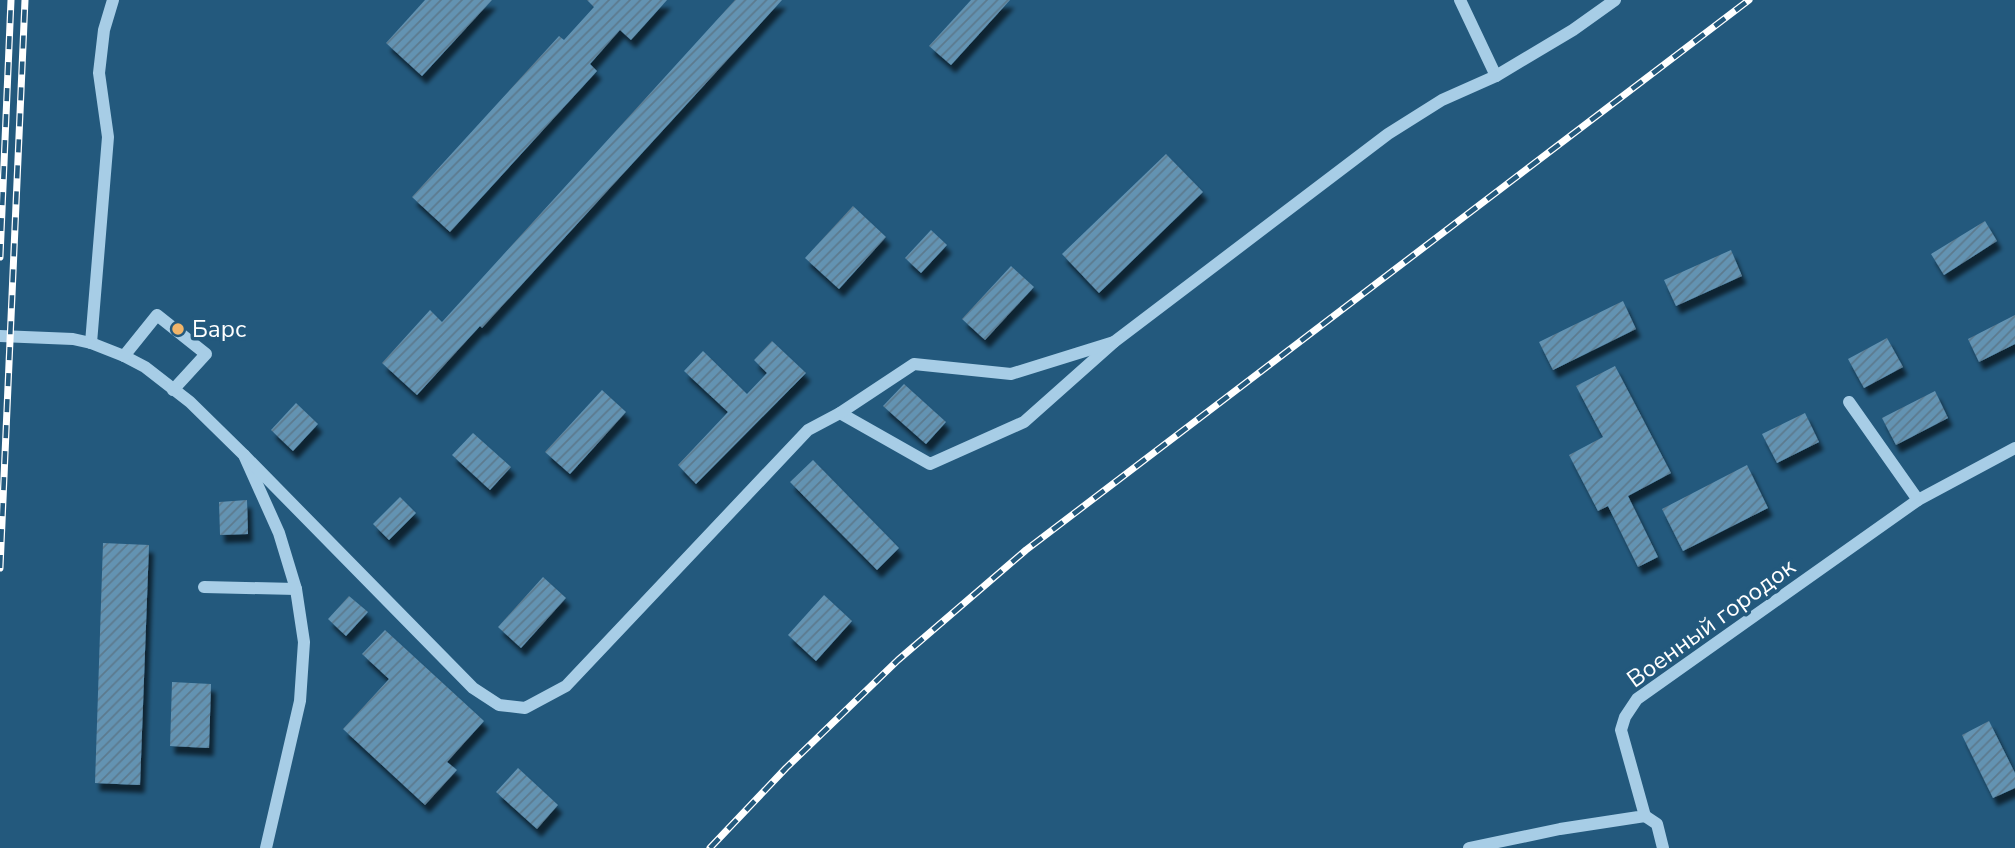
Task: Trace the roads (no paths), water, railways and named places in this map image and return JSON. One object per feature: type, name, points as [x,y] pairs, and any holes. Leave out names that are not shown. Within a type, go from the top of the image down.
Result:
[{"type":"street","points":[[91,343],[108,137],[99,73],[104,30],[113,0]]},
{"type":"street","points":[[1460,0],[1496,76]]},
{"type":"street","points":[[840,413],[930,464],[1024,422],[1114,342],[1388,134],[1442,100],[1496,76],[1573,30],[1615,0]]},
{"type":"street","points":[[124,356],[157,315],[206,354],[173,390]]},
{"type":"street","points":[[0,337],[73,339],[91,343],[145,367],[190,402],[473,688],[499,705],[525,708],[566,686],[808,430],[840,413],[914,364],[1012,374],[1114,342]]},
{"type":"street","points":[[1849,401],[1918,500]]},
{"type":"street","name":"Военный городок","points":[[1662,848],[1657,824],[1645,816],[1621,730],[1625,717],[1637,699],[1918,500],[2015,448]]},
{"type":"street","points":[[244,455],[279,533],[296,589],[304,642],[300,701],[266,848]]},
{"type":"street","points":[[204,587],[296,589]]},
{"type":"street","points":[[1469,848],[1560,829],[1645,816]]},
{"type":"railway","points":[[0,257],[11,0]]},
{"type":"railway","points":[[0,568],[25,0]]},
{"type":"railway","points":[[710,848],[786,768],[898,660],[1026,550],[1749,0]]},
{"type":"place","name":"Барс","points":[[178,329]]}]
